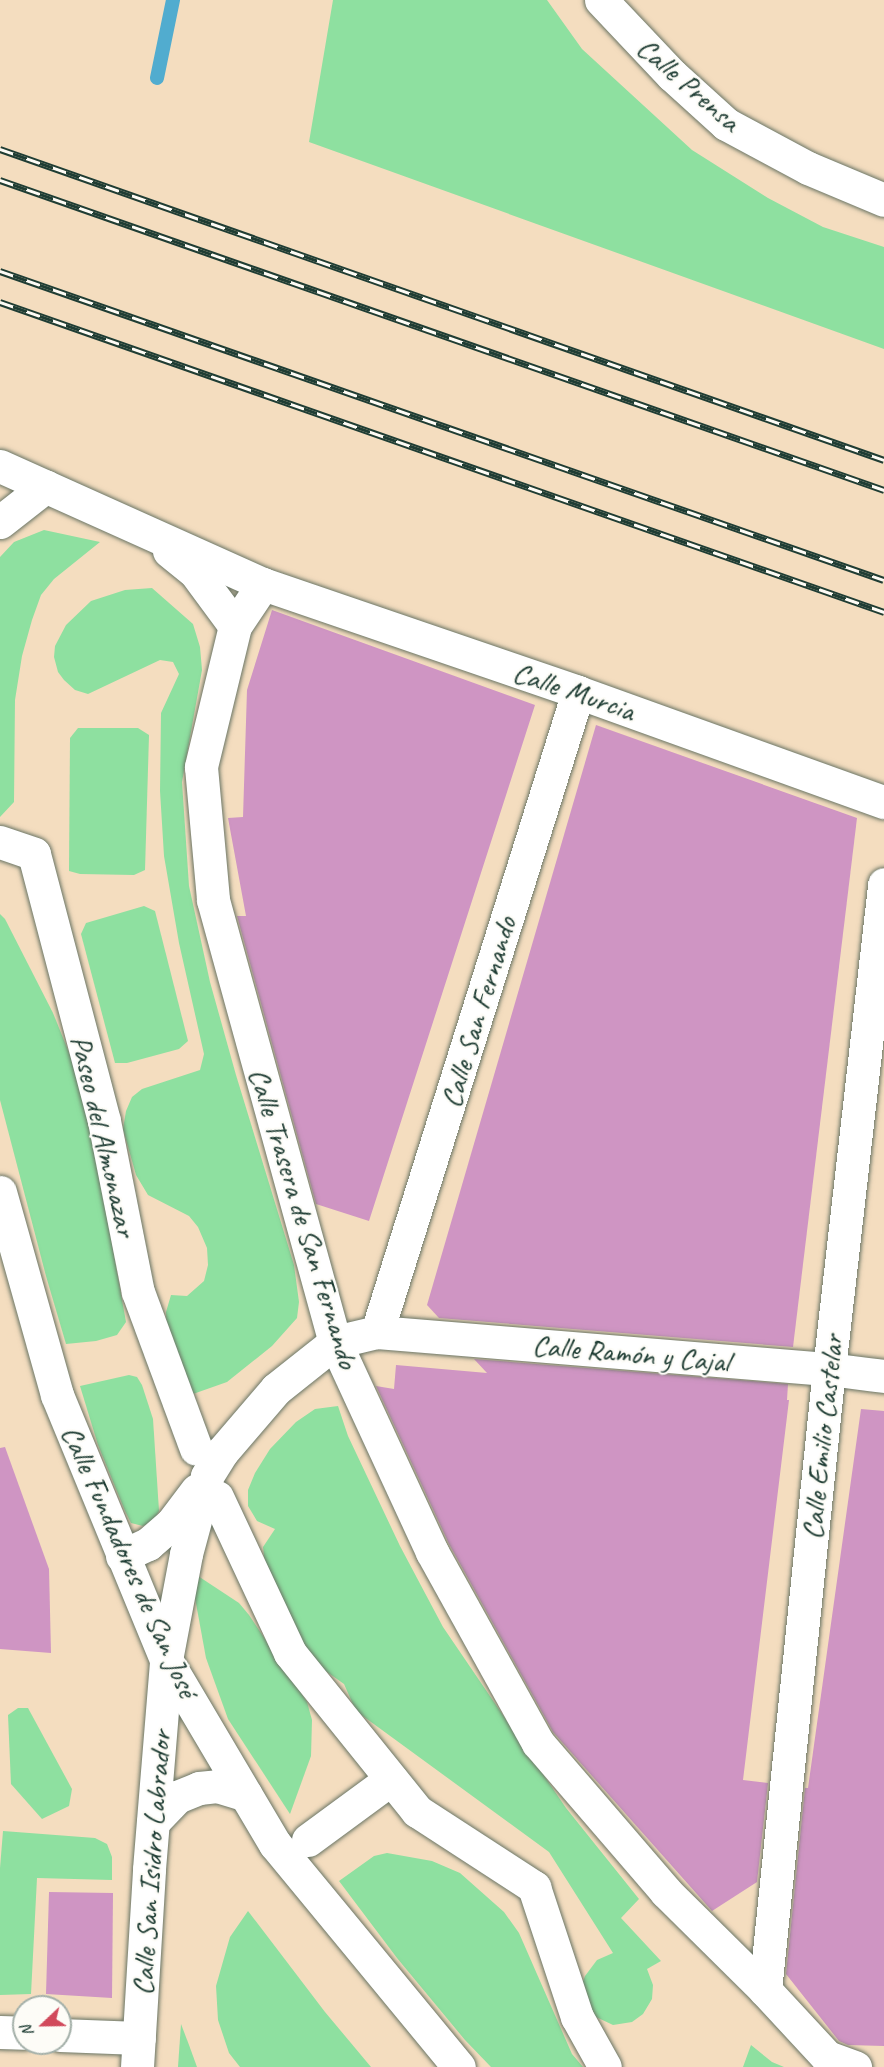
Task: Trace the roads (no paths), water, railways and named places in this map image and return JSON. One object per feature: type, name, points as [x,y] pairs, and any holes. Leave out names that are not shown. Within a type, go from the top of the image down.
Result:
[{"type":"street","name":"Calle Prensa","points":[[602,0],[672,75],[726,124],[808,168],[884,200]]},
{"type":"street","points":[[0,466],[141,529],[195,572],[235,626]]},
{"type":"street","points":[[0,522],[46,486]]},
{"type":"street","name":"Calle Murcia","points":[[141,529],[263,584],[578,692],[884,802]]},
{"type":"street","name":"Calle Trasera de San Fernando","points":[[263,584],[235,626],[201,767],[213,900],[335,1342],[432,1551],[538,1743],[666,1892],[765,1990],[827,2057],[855,2067]]},
{"type":"street","name":"Calle San Fernando","points":[[377,1332],[578,692]]},
{"type":"street","name":"Paseo del Almonazar","points":[[0,842],[34,854],[104,1121],[138,1292],[207,1474],[290,1653],[417,1811],[534,1887],[577,2017],[604,2067]]},
{"type":"street","name":"Calle Emilio Castelar","points":[[765,1990],[829,1369],[884,884]]},
{"type":"street","name":"Calle Fundadores de San José","points":[[0,1192],[57,1395],[166,1660],[275,1844],[459,2067]]},
{"type":"street","name":"Calle Ramón y Cajal","points":[[335,1342],[377,1332],[829,1369],[884,1376]]},
{"type":"street","points":[[122,1556],[148,1544],[172,1523],[222,1452],[276,1389],[335,1342]]},
{"type":"street","name":"Calle San Isidro Labrador","points":[[138,2053],[166,1660],[186,1554],[207,1474]]},
{"type":"street","points":[[309,1840],[391,1779]]},
{"type":"street","points":[[153,1822],[177,1797],[199,1788],[217,1786],[246,1795]]},
{"type":"street","points":[[72,2037],[138,2053]]},
{"type":"waterway","points":[[157,78],[173,0]]},
{"type":"railway","points":[[0,149],[884,460]]},
{"type":"railway","points":[[0,180],[884,490]]},
{"type":"railway","points":[[0,271],[884,580]]},
{"type":"railway","points":[[0,302],[884,612]]}]
